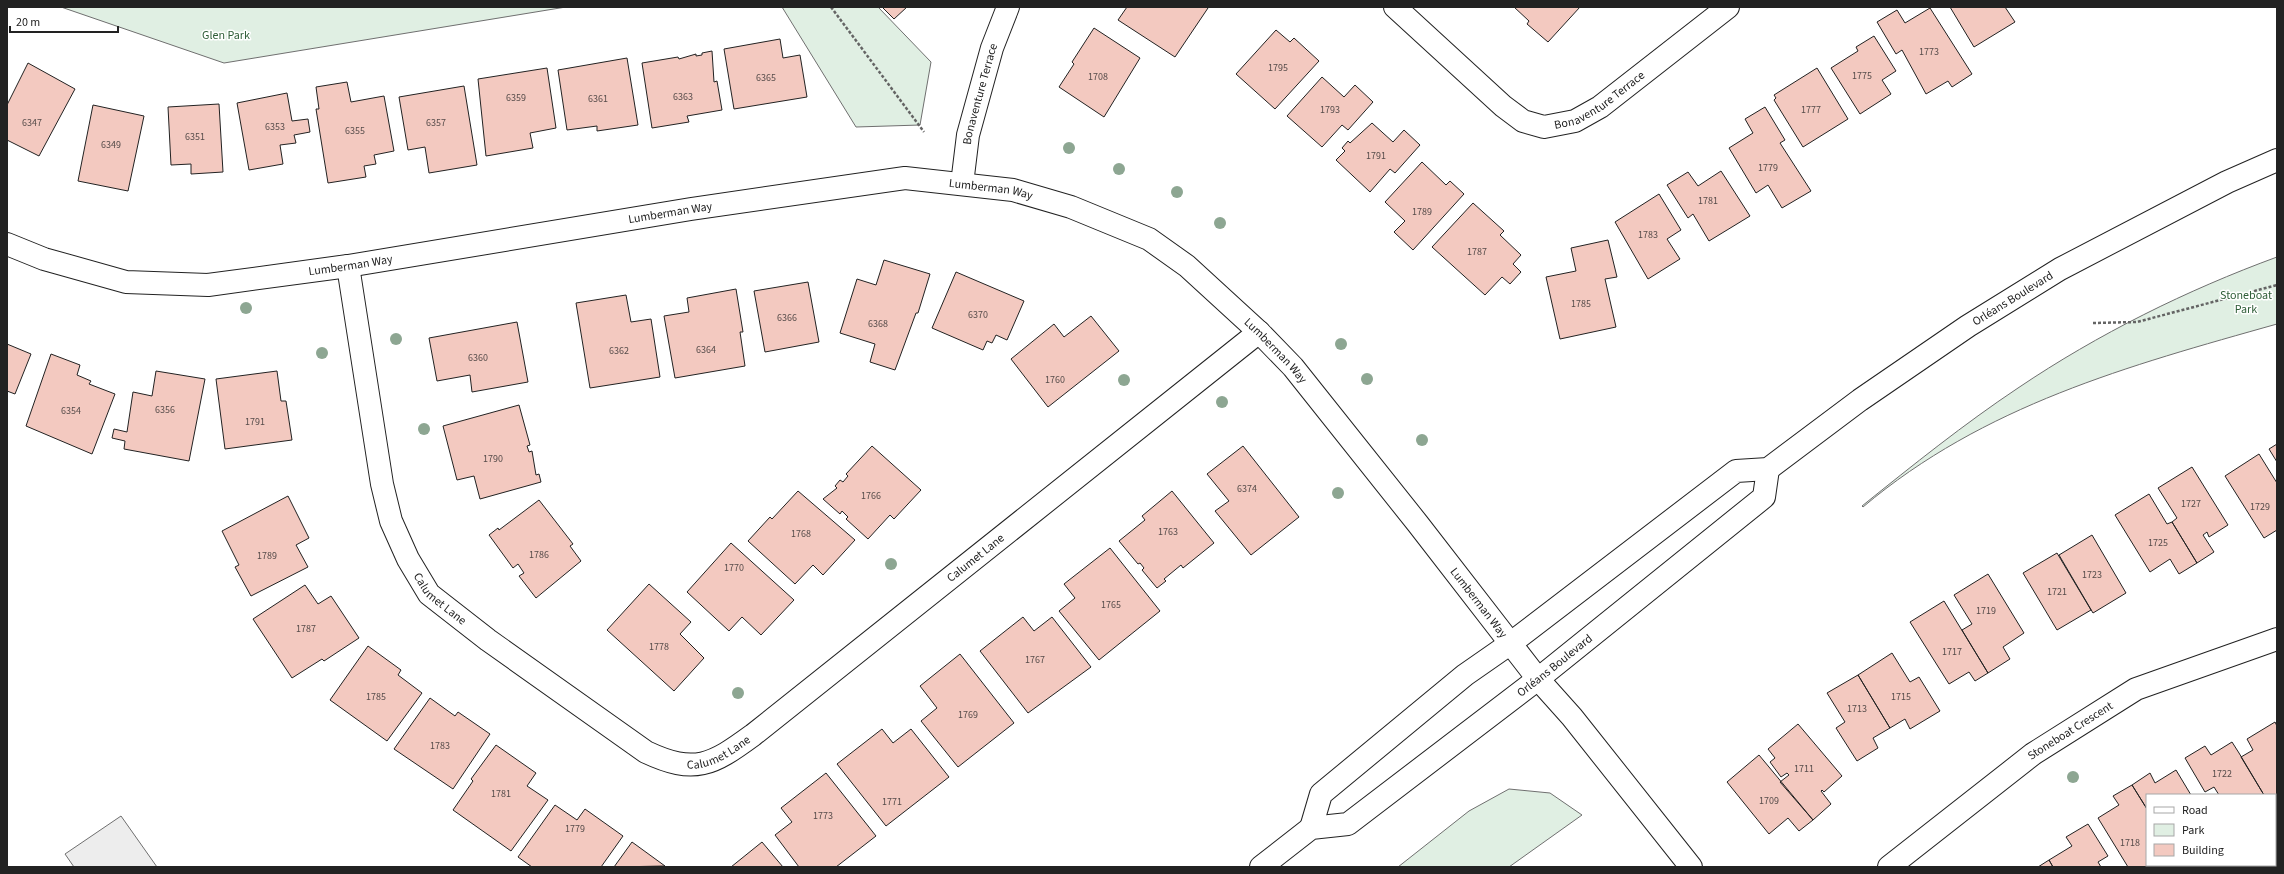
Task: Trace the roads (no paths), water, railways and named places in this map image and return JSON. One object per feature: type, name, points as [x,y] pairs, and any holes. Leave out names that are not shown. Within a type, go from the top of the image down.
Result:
[{"type":"street","name":"Bonaventure Terrace","points":[[962,184],[968,135],[992,48],[1008,7]]},
{"type":"street","name":"Bonaventure Terrace","points":[[1395,7],[1504,106],[1523,121],[1544,127],[1575,121],[1600,107],[1728,7]]},
{"type":"street","name":"Orléans Boulevard","points":[[1311,828],[1348,824],[1538,679],[1764,497],[1768,469],[1860,400],[1968,326],[2060,269],[2193,199],[2277,160]]},
{"type":"street","name":"Lumberman Way","points":[[7,244],[44,259],[126,282],[208,285],[348,266],[845,186],[905,178],[1013,190],[1071,207],[1149,239],[1187,266],[1259,332],[1293,367],[1538,679],[1572,718],[1691,867]]},
{"type":"street","name":"Calumet Lane","points":[[348,266],[382,484],[390,514],[408,559],[430,594],[488,640],[646,752],[667,762],[691,766],[723,756],[753,735],[1259,332]]},
{"type":"street","points":[[1261,867],[1311,828],[1321,794],[1465,675],[1511,643],[1736,471],[1768,469]]},
{"type":"street","name":"Stoneboat Crescent","points":[[1889,867],[2032,754],[2136,689],[2277,639]]},
{"type":"park label","name":"Glen Park","points":[[226,35]]},
{"type":"park label","name":"Stoneboat Park","points":[[2246,302]]}]
